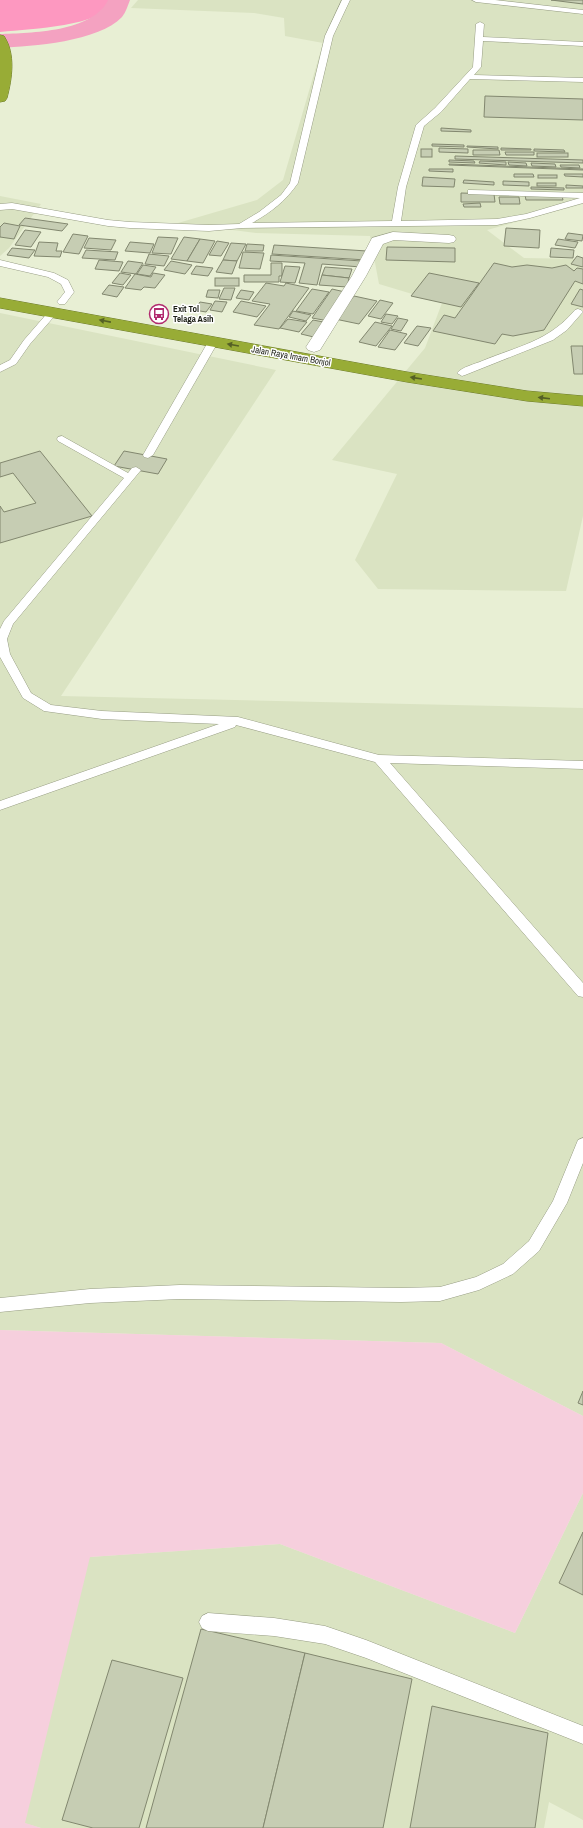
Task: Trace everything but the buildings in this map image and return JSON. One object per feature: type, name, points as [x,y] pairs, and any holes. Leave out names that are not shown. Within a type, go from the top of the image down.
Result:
[{"type":"highway","points":[[0,39],[5,55],[7,73],[0,98]]},
{"type":"highway","name":"Jalan Raya Imam Bonjol","points":[[0,290],[58,307],[213,342],[407,377],[527,396],[583,401]]},
{"type":"highway","name":"Jalan Raya Imam Bonjol","points":[[0,303],[58,307],[314,347],[415,366],[548,386],[583,388]]},
{"type":"street","points":[[314,347],[359,276],[377,241],[393,236],[449,239]]},
{"type":"lane","points":[[241,226],[262,214],[284,197],[294,183],[329,36],[346,0]]},
{"type":"lane","points":[[476,0],[583,12]]},
{"type":"lane","points":[[396,223],[402,187],[420,125],[438,110],[477,67],[480,24]]},
{"type":"lane","points":[[479,39],[583,44]]},
{"type":"lane","points":[[469,77],[583,80]]},
{"type":"lane","points":[[471,192],[583,196]]},
{"type":"lane","points":[[0,207],[12,206],[108,223],[210,228],[510,220],[583,200]]},
{"type":"lane","points":[[0,262],[51,275],[65,282],[70,292],[27,342],[13,362],[0,369]]},
{"type":"lane","points":[[462,373],[556,335],[569,324],[578,312]]},
{"type":"lane","points":[[148,455],[213,342]]},
{"type":"lane","points":[[62,439],[132,474],[4,619],[1,640],[4,654],[27,696],[48,708],[102,715],[238,721],[379,760],[583,765]]},
{"type":"lane","points":[[0,806],[238,721]]},
{"type":"lane","points":[[379,760],[583,992]]},
{"type":"lane","points":[[0,1305],[90,1296],[180,1292],[400,1295],[440,1294],[479,1283],[508,1269],[534,1246],[560,1203],[583,1144]]},
{"type":"lane","points":[[208,1622],[274,1626],[325,1635],[366,1649],[583,1734]]},
{"type":"shaded area","points":[[0,0],[121,0],[110,9],[81,21],[47,28],[0,32]]},
{"type":"shaded area","points":[[138,0],[583,0],[583,204],[487,230],[524,258],[583,259],[583,516],[566,591],[378,589],[355,560],[397,474],[332,460],[425,348],[442,303],[379,284],[370,236],[256,233],[178,223],[257,200],[283,180],[323,43],[285,36],[284,18],[254,13],[131,8]]},
{"type":"shaded area","points":[[0,196],[41,204],[9,248],[0,256]]},
{"type":"shaded area","points":[[0,313],[276,370],[61,696],[583,708],[583,1416],[441,1343],[0,1330]]},
{"type":"shaded area","points":[[0,1330],[441,1343],[583,1416],[583,1493],[515,1633],[280,1544],[90,1557],[25,1823],[41,1828],[0,1828]]},
{"type":"shaded area","points":[[583,1493],[583,1820],[549,1802],[544,1828],[41,1828],[24,1823],[89,1557],[280,1544],[515,1633]]},
{"type":"waterway","points":[[0,41],[49,37],[87,28],[102,21],[114,12],[119,0]]},
{"type":"place","name":"Exit Tol Telaga Asih","points":[[159,314]]}]
